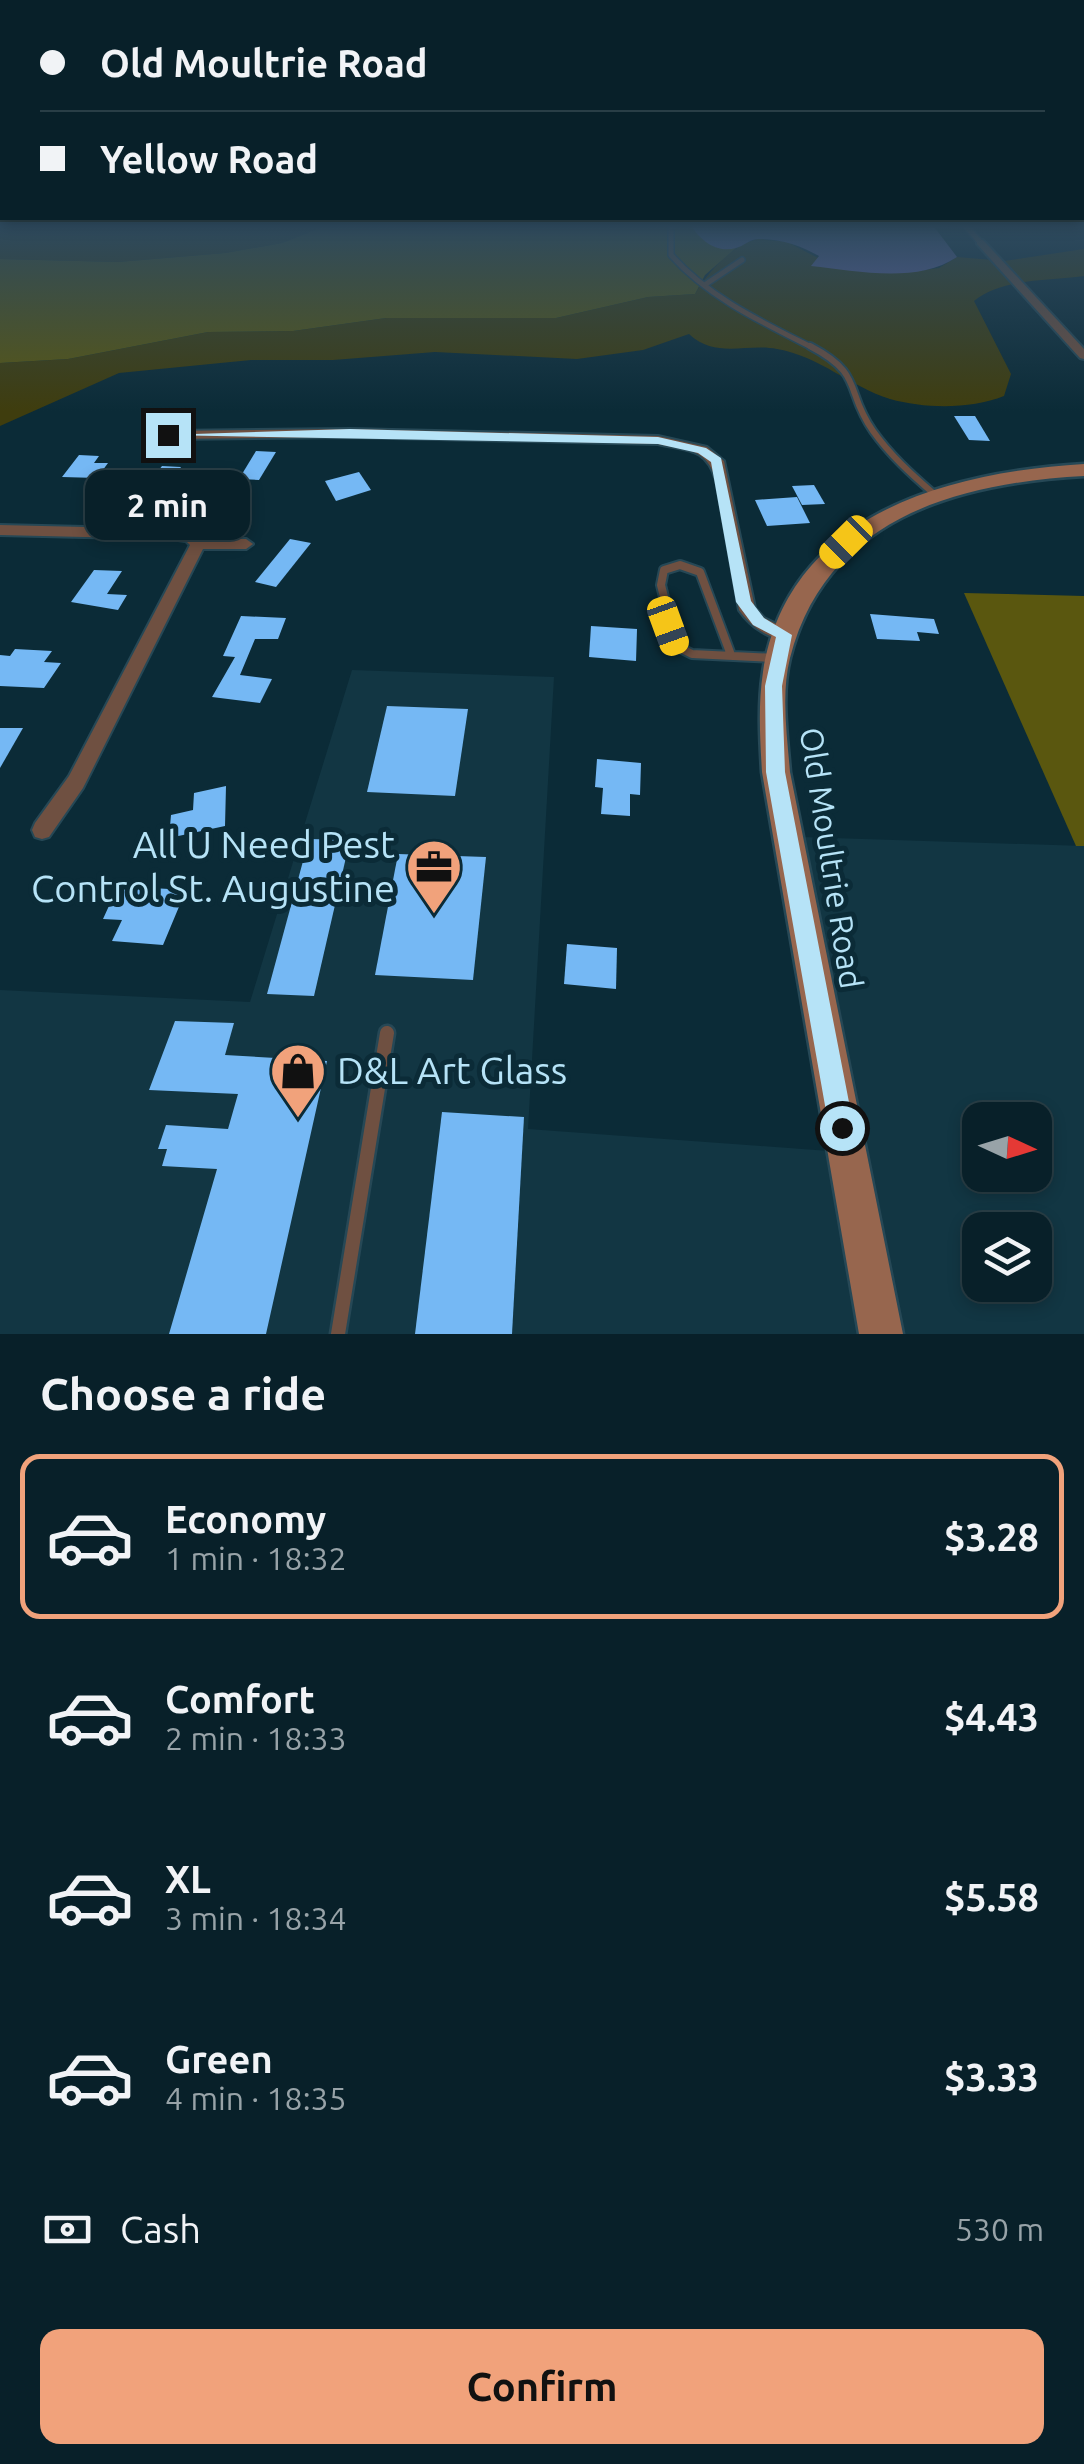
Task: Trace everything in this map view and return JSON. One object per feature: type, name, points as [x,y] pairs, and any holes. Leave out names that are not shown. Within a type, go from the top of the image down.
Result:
[{"type":"main road","name":"Old Moultrie Road","points":[[881,1334],[776,772],[772,727],[781,647],[811,582],[846,542],[892,511],[933,494],[1015,474],[1084,470]]},
{"type":"street","points":[[1020,286],[1084,356]]},
{"type":"street","points":[[168,435],[525,435],[658,440],[692,447],[717,461],[747,610],[781,647]]},
{"type":"street","points":[[0,530],[170,534],[191,536],[198,544],[246,544]]},
{"type":"street","points":[[42,830],[76,782],[198,544]]},
{"type":"lane","points":[[709,286],[742,311],[840,362],[857,389],[870,427],[900,464],[933,494]]},
{"type":"lane","points":[[731,655],[700,572],[680,565],[664,570],[661,584],[676,646],[692,654],[731,655],[781,647]]},
{"type":"lane","points":[[338,1334],[387,1033]]},
{"type":"shaded area","points":[[0,286],[699,286],[695,294],[648,297],[556,318],[386,318],[293,331],[208,332],[68,359],[0,363]]},
{"type":"shaded area","points":[[700,286],[1004,286],[974,301],[1011,374],[1004,396],[963,405],[933,406],[890,399],[792,353],[710,346],[689,334],[643,350],[577,359],[435,352],[333,360],[251,360],[119,373],[0,426],[0,363],[68,359],[208,332],[293,331],[386,318],[556,318],[648,297],[695,294]]},
{"type":"shaded area","points":[[964,593],[1084,596],[1084,846],[1076,846]]},
{"type":"shaded area","points":[[352,670],[554,677],[528,1129],[829,1151],[861,1334],[0,1334],[0,990],[250,1002]]},
{"type":"shaded area","points":[[801,837],[1084,846],[1084,1334],[902,1334]]},
{"type":"building","points":[[954,416],[975,416],[990,441],[969,440]]},
{"type":"building","points":[[256,451],[276,452],[259,480],[239,479]]},
{"type":"building","points":[[79,455],[99,456],[94,463],[108,463],[97,478],[62,477]]},
{"type":"building","points":[[162,466],[181,467],[177,473],[187,474],[182,481],[192,481],[182,495],[142,492]]},
{"type":"building","points":[[359,472],[371,490],[336,501],[325,481]]},
{"type":"building","points":[[814,485],[825,504],[802,505],[792,486]]},
{"type":"building","points":[[797,497],[810,523],[767,526],[755,500]]},
{"type":"building","points":[[290,539],[311,543],[276,587],[255,582]]},
{"type":"building","points":[[94,570],[122,571],[107,594],[127,595],[118,610],[71,602]]},
{"type":"building","points":[[870,614],[934,619],[939,634],[917,632],[920,641],[877,639]]},
{"type":"building","points":[[241,616],[286,618],[278,639],[255,639],[240,675],[272,679],[260,703],[212,697],[235,657],[223,656]]},
{"type":"building","points":[[591,626],[637,629],[636,661],[589,657]]},
{"type":"building","points":[[15,649],[52,651],[44,662],[61,663],[44,688],[0,686],[0,655],[10,656]]},
{"type":"building","points":[[387,706],[468,709],[455,796],[367,792]]},
{"type":"building","points":[[0,728],[23,728],[0,768]]},
{"type":"building","points":[[597,759],[641,763],[640,795],[630,794],[630,816],[601,814],[603,788],[595,787]]},
{"type":"building","points":[[226,786],[225,826],[169,838],[171,815],[193,810],[194,793]]},
{"type":"building","points":[[309,839],[350,840],[314,996],[267,994]]},
{"type":"building","points":[[398,854],[486,857],[473,980],[375,975]]},
{"type":"building","points":[[118,886],[186,890],[163,945],[112,941],[122,920],[103,919]]},
{"type":"building","points":[[567,944],[617,948],[616,989],[564,984]]},
{"type":"building","points":[[175,1021],[234,1023],[225,1055],[327,1061],[266,1334],[169,1334],[217,1169],[162,1166],[167,1149],[158,1149],[166,1125],[228,1129],[238,1094],[149,1090]]},
{"type":"building","points":[[442,1112],[524,1117],[512,1334],[415,1334]]},
{"type":"place","name":"All U Need Pest Control St. Augustine","points":[[434,916]]},
{"type":"place","name":"D&L Art Glass","points":[[298,1120]]},
{"type":"route","points":[[168,435],[350,432],[658,440],[702,450],[717,461],[747,610],[758,622],[784,635],[774,686],[776,772],[842,1128]]}]
